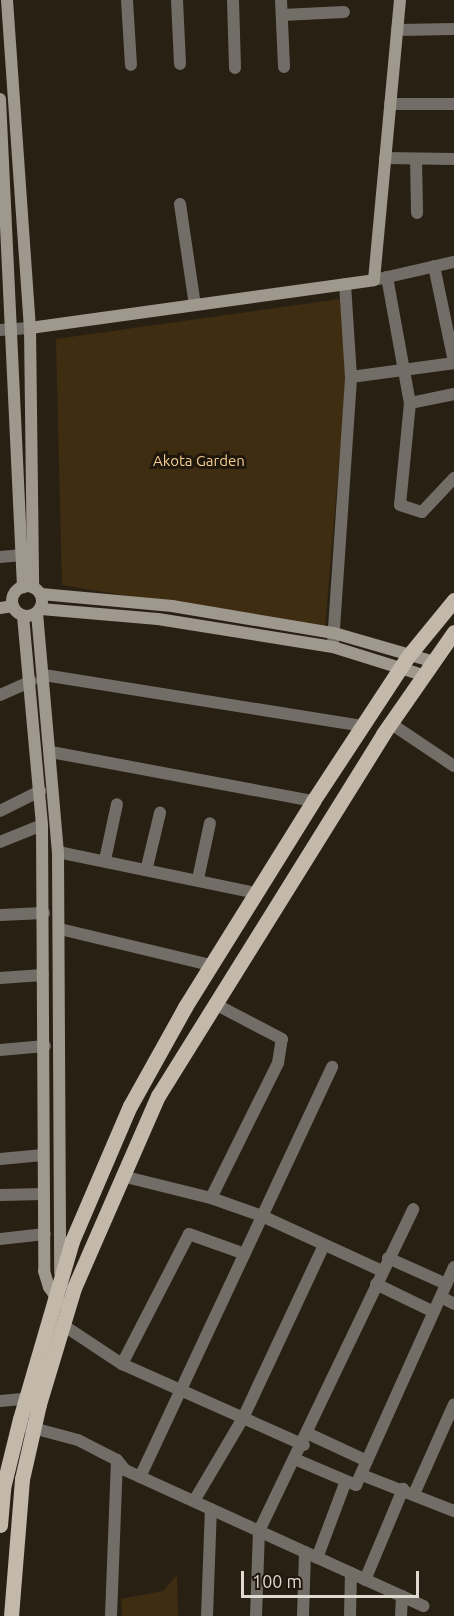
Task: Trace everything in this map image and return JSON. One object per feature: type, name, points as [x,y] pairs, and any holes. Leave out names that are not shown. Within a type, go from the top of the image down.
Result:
[{"type":"main road","points":[[7,0],[30,328],[28,590]]},
{"type":"main road","points":[[30,328],[374,280],[400,0]]},
{"type":"main road","points":[[0,99],[6,330],[22,555],[28,590],[39,611],[58,852],[60,929],[58,1237],[68,1284]]},
{"type":"main road","points":[[28,590],[6,607],[24,616],[39,611],[200,626],[333,647],[423,675]]},
{"type":"main road","points":[[0,594],[28,590],[203,611],[334,633],[431,661]]},
{"type":"main road","points":[[0,1525],[1,1489],[25,1399],[68,1284],[80,1218],[130,1106],[210,965],[313,801],[409,654],[454,600]]},
{"type":"main road","points":[[200,626],[203,611]]},
{"type":"main road","points":[[12,1616],[22,1488],[34,1429],[63,1325],[62,1303],[44,1271],[45,1046],[42,825],[32,681],[24,616]]},
{"type":"main road","points":[[68,1284],[122,1176],[158,1096],[390,723],[431,661],[454,632]]},
{"type":"main road","points":[[1,1489],[22,1488]]},
{"type":"street","points":[[127,0],[131,65]]},
{"type":"street","points":[[177,0],[180,64]]},
{"type":"street","points":[[233,0],[235,68]]},
{"type":"street","points":[[281,0],[284,67]]},
{"type":"street","points":[[282,15],[344,12]]},
{"type":"street","points":[[397,30],[454,29]]},
{"type":"street","points":[[390,104],[454,104]]},
{"type":"street","points":[[386,158],[454,159]]},
{"type":"street","points":[[416,159],[417,213]]},
{"type":"street","points":[[180,204],[195,305]]},
{"type":"street","points":[[374,280],[454,262]]},
{"type":"street","points":[[351,377],[407,372],[454,363],[434,266]]},
{"type":"street","points":[[387,277],[407,372],[410,403],[400,505],[422,512],[454,478]]},
{"type":"street","points":[[333,647],[351,377],[345,284]]},
{"type":"street","points":[[6,330],[30,328]]},
{"type":"street","points":[[410,403],[454,394]]},
{"type":"street","points":[[0,557],[22,555]]},
{"type":"street","points":[[44,675],[362,726]]},
{"type":"street","points":[[0,695],[32,681]]},
{"type":"street","points":[[390,723],[454,766]]},
{"type":"street","points":[[51,752],[313,801]]},
{"type":"street","points":[[0,811],[40,791]]},
{"type":"street","points":[[105,860],[117,804]]},
{"type":"street","points":[[147,867],[160,813]]},
{"type":"street","points":[[198,879],[210,823]]},
{"type":"street","points":[[0,842],[42,825]]},
{"type":"street","points":[[58,852],[147,867],[256,893]]},
{"type":"street","points":[[0,915],[44,913]]},
{"type":"street","points":[[60,929],[210,965]]},
{"type":"street","points":[[0,978],[43,975]]},
{"type":"street","points":[[211,1198],[278,1063],[282,1039],[215,1004]]},
{"type":"street","points":[[0,1050],[45,1046]]},
{"type":"street","points":[[140,1477],[183,1391],[332,1067]]},
{"type":"street","points":[[0,1159],[43,1155]]},
{"type":"street","points":[[122,1176],[211,1198],[262,1216],[382,1271]]},
{"type":"street","points":[[0,1195],[44,1194]]},
{"type":"street","points":[[256,1616],[259,1531],[297,1460],[388,1258],[413,1209]]},
{"type":"street","points":[[0,1239],[45,1234]]},
{"type":"street","points":[[122,1365],[189,1234],[245,1254]]},
{"type":"street","points":[[194,1501],[243,1418],[324,1245]]},
{"type":"street","points":[[388,1258],[446,1284]]},
{"type":"street","points":[[297,1460],[356,1485],[454,1267]]},
{"type":"street","points":[[376,1284],[434,1312]]},
{"type":"street","points":[[441,1297],[454,1304]]},
{"type":"street","points":[[63,1325],[122,1365],[243,1418],[367,1461]]},
{"type":"street","points":[[0,1401],[25,1399]]},
{"type":"street","points":[[365,1580],[454,1404]]},
{"type":"street","points":[[18,1424],[78,1440],[117,1460],[125,1470],[423,1606]]},
{"type":"street","points":[[111,1616],[117,1460]]},
{"type":"street","points":[[362,1475],[454,1512]]},
{"type":"street","points":[[317,1558],[346,1481]]},
{"type":"street","points":[[207,1616],[211,1509]]},
{"type":"street","points":[[303,1616],[305,1552]]},
{"type":"street","points":[[350,1616],[351,1573]]},
{"type":"street","points":[[401,1616],[402,1596]]},
{"type":"green space","name":"Akota Garden","points":[[340,299],[347,367],[325,628],[62,585],[56,339]]},
{"type":"green space","points":[[177,1575],[178,1616],[122,1616],[121,1599],[163,1591]]}]
